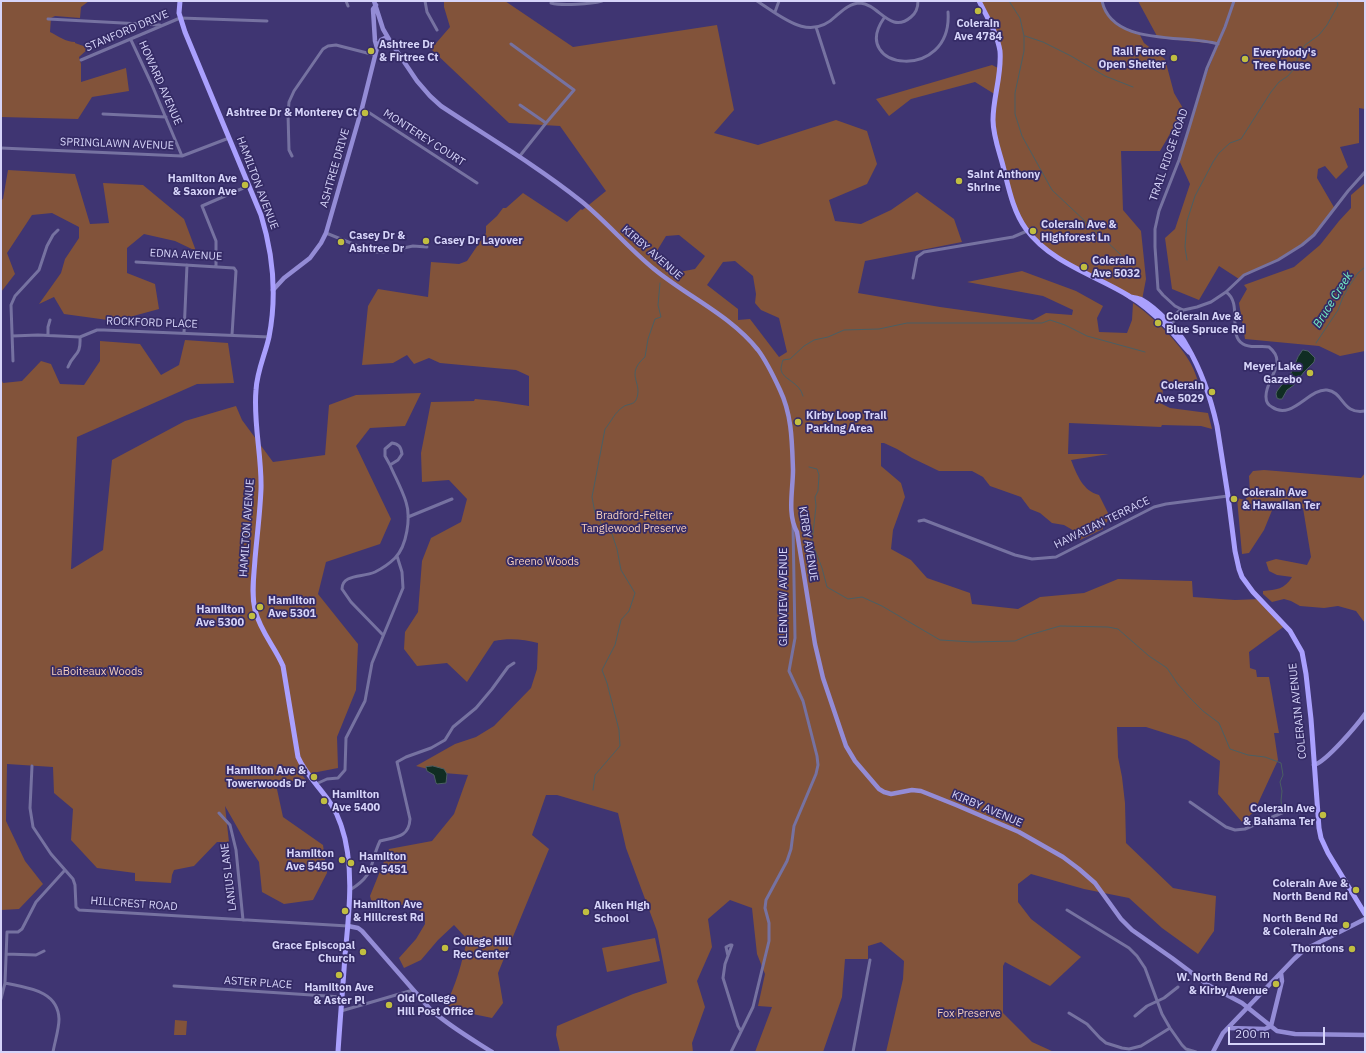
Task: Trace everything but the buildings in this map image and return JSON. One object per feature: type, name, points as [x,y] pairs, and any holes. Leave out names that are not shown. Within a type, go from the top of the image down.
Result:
[{"type":"main road","name":"HAMILTON AVENUE","points":[[180,1],[180,18],[185,32],[261,215],[268,239],[273,290],[269,337],[258,375],[255,396],[261,488],[253,599],[260,625],[283,666],[298,757],[304,770],[334,808],[341,825],[347,848],[350,890],[338,1052]]},
{"type":"main road","name":"COLERAIN AVENUE","points":[[979,1],[996,35],[999,50],[999,77],[993,119],[996,142],[1016,212],[1027,231],[1053,255],[1130,297],[1142,300],[1151,306],[1191,354],[1200,373],[1215,416],[1235,551],[1242,577],[1290,631],[1302,652],[1308,689],[1319,828],[1324,846],[1362,906],[1365,914]]},
{"type":"street","points":[[346,1],[348,6]]},
{"type":"street","points":[[425,1],[427,12],[437,30]]},
{"type":"street","points":[[551,3],[591,3],[602,1]]},
{"type":"street","points":[[757,1],[798,26],[808,28],[830,22],[847,8],[861,2],[874,9],[884,18],[896,23],[906,20],[915,12],[918,1]]},
{"type":"street","points":[[775,12],[779,1]]},
{"type":"street","points":[[1102,1],[1108,16],[1116,24],[1126,28],[1158,38],[1208,41],[1218,44]]},
{"type":"street","name":"TRAIL RIDGE ROAD","points":[[1183,310],[1175,306],[1158,289],[1155,229],[1159,211],[1190,128],[1203,78],[1218,44],[1234,1]]},
{"type":"street","points":[[375,3],[373,9],[375,41],[377,48]]},
{"type":"street","name":"KIRBY AVENUE","points":[[375,3],[388,37],[417,81],[430,96],[442,106],[520,158],[582,202],[653,269],[682,291],[722,316],[759,351],[779,389],[788,412],[790,422],[793,470],[791,493],[793,525],[797,532],[815,644],[825,684],[846,746],[855,760],[879,788],[884,792],[891,794],[912,790],[921,791],[992,820],[1033,839],[1079,869],[1095,883],[1121,919],[1132,930],[1208,985],[1242,1003],[1278,1031],[1289,1034],[1365,1035]]},
{"type":"street","points":[[884,18],[877,31],[877,42],[879,48],[882,52],[896,61],[908,62],[921,59],[928,55],[941,42],[948,29],[948,12]]},
{"type":"street","points":[[180,18],[268,21]]},
{"type":"street","name":"STANFORD DRIVE","points":[[81,60],[180,18]]},
{"type":"street","points":[[48,19],[161,26]]},
{"type":"street","points":[[816,27],[834,83]]},
{"type":"street","name":"ASHTREE DRIVE","points":[[273,290],[284,278],[310,258],[326,233],[362,108],[377,48],[381,40],[388,37]]},
{"type":"street","name":"HOWARD AVENUE","points":[[130,40],[166,117],[182,156]]},
{"type":"street","points":[[511,44],[574,90],[546,123],[520,158]]},
{"type":"street","points":[[292,156],[289,150],[288,114],[290,102],[294,91],[323,49],[328,46],[336,45],[375,55]]},
{"type":"street","points":[[520,105],[546,123]]},
{"type":"street","name":"MONTEREY COURT","points":[[362,108],[477,183]]},
{"type":"street","points":[[103,114],[166,117]]},
{"type":"street","name":"SPRINGLAWN AVENUE","points":[[1,148],[182,156],[229,138]]},
{"type":"street","points":[[1167,324],[1175,315],[1183,310],[1204,305],[1226,292],[1244,275],[1278,260],[1309,239],[1365,172]]},
{"type":"street","points":[[216,266],[216,241],[202,206],[248,186]]},
{"type":"street","points":[[13,361],[10,311],[12,301],[39,270],[47,246],[53,235],[58,230]]},
{"type":"street","points":[[913,278],[917,257],[924,252],[1013,237],[1027,231]]},
{"type":"street","points":[[326,233],[373,252],[413,246],[428,247]]},
{"type":"street","name":"EDNA AVENUE","points":[[136,262],[234,268],[236,271],[232,335]]},
{"type":"street","points":[[184,333],[187,265]]},
{"type":"street","points":[[272,277],[284,278]]},
{"type":"street","points":[[1226,292],[1232,300],[1236,333],[1242,344],[1248,346],[1268,347],[1276,356],[1277,365],[1266,393],[1266,400],[1272,408],[1282,410],[1291,408],[1317,392],[1327,390],[1337,395],[1350,409],[1365,411]]},
{"type":"street","points":[[1175,306],[1175,315]]},
{"type":"street","points":[[1167,324],[1181,314],[1183,310]]},
{"type":"street","points":[[48,336],[50,320]]},
{"type":"street","name":"ROCKFORD PLACE","points":[[12,336],[80,337],[97,330],[104,330],[269,337]]},
{"type":"street","points":[[68,367],[70,361],[79,351],[80,337]]},
{"type":"street","points":[[383,635],[351,602],[343,592],[342,586],[347,579],[375,572],[397,556],[405,537],[408,517],[404,496],[385,456],[385,449],[392,443],[400,446],[402,454],[398,460],[390,465]]},
{"type":"street","name":"HAWAIIAN TERRACE","points":[[919,521],[924,520],[1015,555],[1032,559],[1045,559],[1056,557],[1154,507],[1166,504],[1228,496]]},
{"type":"street","points":[[408,517],[452,499]]},
{"type":"street","name":"GLENVIEW AVENUE","points":[[731,1052],[753,1007],[769,941],[769,927],[765,908],[766,900],[787,862],[791,849],[794,826],[816,774],[818,765],[803,701],[789,671],[795,638],[793,525]]},
{"type":"street","points":[[316,784],[327,779],[338,778],[345,770],[346,738],[365,701],[372,663],[403,588],[402,572],[397,556]]},
{"type":"street","points":[[350,890],[365,880],[369,874],[372,869],[376,850],[380,841],[401,836],[410,826],[397,762],[431,748],[445,740],[452,727],[476,708],[508,667],[514,663]]},
{"type":"street","points":[[1314,765],[1318,764],[1328,756],[1365,714]]},
{"type":"street","name":"HILLCREST ROAD","points":[[32,766],[30,808],[33,827],[51,854],[73,880],[76,907],[79,910],[348,926]]},
{"type":"street","points":[[1190,802],[1226,827],[1235,830],[1245,829],[1284,812],[1317,810]]},
{"type":"street","name":"LANIUS LANE","points":[[219,813],[230,825],[236,850],[243,920]]},
{"type":"street","points":[[1,999],[5,983],[7,932],[18,932],[22,929],[36,902],[64,870]]},
{"type":"street","points":[[1067,910],[1129,948],[1137,956],[1145,968],[1162,1014],[1170,1028],[1182,1045],[1196,1052]]},
{"type":"street","points":[[1213,1052],[1221,1036],[1304,950],[1365,919]]},
{"type":"street","points":[[348,926],[358,928],[362,931],[413,990],[441,1019],[492,1052]]},
{"type":"street","points":[[6,954],[36,955],[44,951]]},
{"type":"street","points":[[728,956],[725,964],[724,978],[738,1026],[741,1031]]},
{"type":"street","points":[[853,1052],[870,960]]},
{"type":"street","points":[[1229,1028],[1265,1029],[1271,1026],[1282,981],[1281,973]]},
{"type":"street","points":[[5,983],[40,991],[48,996],[53,1002],[59,1018],[53,1052]]},
{"type":"street","name":"ASTER PLACE","points":[[174,986],[342,997]]},
{"type":"street","points":[[1135,1016],[1147,1006],[1164,998],[1178,988]]},
{"type":"street","points":[[341,1011],[413,990]]},
{"type":"street","points":[[1069,1013],[1087,1024],[1106,1043],[1122,1048],[1141,1046],[1170,1028]]},
{"type":"green space","points":[[1,1],[89,1],[81,7],[80,18],[55,16],[51,18],[50,32],[65,40],[75,42],[89,48],[79,57],[81,64],[81,82],[126,68],[129,91],[92,97],[78,119],[1,117]]},
{"type":"green space","points":[[444,1],[505,1],[573,47],[717,25],[734,110],[714,133],[758,145],[836,120],[867,131],[877,164],[867,184],[829,200],[835,221],[861,224],[891,210],[917,192],[954,219],[962,242],[865,261],[858,293],[940,307],[1033,320],[1046,313],[1072,315],[1073,310],[1043,296],[967,282],[1022,271],[1076,291],[1103,306],[1097,318],[1099,332],[1127,333],[1132,320],[1133,303],[1157,322],[1173,339],[1186,356],[1195,372],[1200,387],[1163,386],[1162,404],[1170,408],[1208,413],[1212,429],[1201,426],[1162,425],[1161,427],[1069,423],[1068,454],[1109,454],[1071,460],[1081,482],[1093,493],[1099,495],[1109,515],[1107,522],[1102,526],[1103,529],[1080,540],[1076,532],[1064,525],[1052,523],[1040,513],[1030,509],[1021,497],[990,486],[983,477],[972,471],[939,471],[884,443],[881,443],[881,466],[901,483],[905,497],[893,530],[891,549],[911,560],[927,578],[970,593],[972,604],[1018,609],[1040,597],[1084,593],[1118,579],[1192,581],[1193,597],[1235,600],[1260,599],[1286,625],[1249,652],[1250,668],[1256,670],[1257,677],[1269,677],[1279,733],[1274,733],[1278,760],[1254,812],[1242,822],[1218,794],[1220,761],[1187,740],[1146,727],[1117,727],[1118,757],[1125,803],[1126,843],[1173,888],[1216,896],[1214,931],[1198,954],[1162,928],[1129,898],[1084,889],[1031,874],[1018,884],[1018,902],[1031,919],[1081,957],[1050,986],[1005,962],[1003,966],[1003,1013],[1032,1042],[1054,1052],[886,1052],[903,979],[904,961],[881,942],[868,946],[868,959],[845,959],[842,997],[823,1052],[755,1052],[772,1007],[758,1006],[765,974],[757,954],[752,908],[730,900],[708,919],[712,947],[697,981],[705,1007],[692,1043],[693,1052],[560,1052],[556,1035],[557,1026],[633,994],[667,983],[657,931],[626,848],[618,813],[557,795],[546,795],[532,835],[549,849],[498,973],[503,1003],[492,1018],[444,1008],[458,974],[467,939],[454,925],[438,940],[421,960],[404,968],[399,958],[416,939],[425,924],[424,912],[404,905],[373,906],[370,896],[389,849],[432,841],[454,814],[468,775],[444,773],[416,766],[455,744],[476,737],[494,726],[531,688],[537,669],[538,643],[516,639],[494,641],[467,682],[447,663],[417,666],[404,649],[405,632],[418,612],[422,561],[431,538],[461,522],[467,499],[449,480],[422,482],[421,453],[431,402],[474,401],[475,399],[529,406],[529,376],[516,370],[440,363],[429,358],[414,364],[407,355],[393,363],[362,365],[368,306],[378,289],[428,297],[431,262],[459,264],[467,261],[486,233],[486,226],[503,208],[506,208],[523,193],[567,222],[581,209],[582,210],[585,208],[606,191],[560,126],[509,123],[431,49],[450,27],[444,7]],"holes":[[[679,235],[705,256],[695,269],[679,272],[655,254],[666,236]],[[735,261],[753,276],[756,294],[755,303],[761,310],[779,318],[787,352],[779,357],[750,319],[738,320],[738,309],[707,285],[723,262]]]},
{"type":"green space","points":[[979,1],[1102,1],[1103,7],[1116,24],[1139,33],[1144,43],[1165,59],[1174,93],[1184,110],[1160,151],[1121,151],[1123,210],[1141,231],[1146,279],[1142,300],[1130,297],[1053,255],[1039,245],[1016,212],[993,124],[996,95],[975,82],[911,99],[889,116],[876,99],[992,65],[1000,69],[999,50]]},
{"type":"green space","points":[[1138,1],[1365,1],[1365,109],[1359,108],[1359,143],[1340,147],[1348,167],[1336,179],[1325,166],[1318,169],[1317,178],[1335,209],[1314,235],[1288,254],[1239,279],[1219,266],[1199,300],[1172,289],[1165,238],[1175,229],[1190,184],[1179,160],[1200,91],[1218,44],[1158,38]]},
{"type":"green space","points":[[8,170],[75,174],[90,224],[109,223],[103,183],[143,185],[184,219],[196,251],[175,241],[144,234],[127,248],[127,273],[155,284],[159,309],[115,321],[64,314],[54,297],[39,304],[61,273],[65,259],[79,238],[79,227],[52,213],[32,215],[7,253],[15,274],[1,292],[1,200],[3,199]]},
{"type":"green space","points":[[1365,183],[1365,351],[1340,356],[1319,346],[1245,339],[1239,303],[1247,289],[1244,285],[1294,267],[1320,245],[1351,208],[1351,195]]},
{"type":"green space","name":"LaBoiteaux Woods","points":[[185,340],[228,343],[234,383],[197,384],[77,437],[71,569],[103,550],[112,460],[185,421],[236,406],[242,420],[273,462],[325,455],[329,405],[356,395],[421,393],[405,426],[370,428],[356,446],[391,519],[380,544],[326,562],[318,594],[358,644],[356,690],[337,737],[338,768],[302,775],[308,782],[275,780],[283,817],[323,845],[327,873],[313,900],[284,904],[262,892],[259,862],[225,806],[229,842],[217,842],[194,866],[174,870],[171,883],[135,881],[135,873],[97,868],[71,840],[73,809],[54,793],[53,767],[7,764],[6,821],[25,861],[43,884],[19,909],[1,910],[1,379],[3,383],[22,381],[41,361],[51,364],[60,384],[84,385],[100,361],[100,341],[140,344],[161,375],[179,365]]},
{"type":"green space","points":[[1264,470],[1361,478],[1365,473],[1365,623],[1356,611],[1338,606],[1324,608],[1300,606],[1284,599],[1272,602],[1263,594],[1263,591],[1276,589],[1283,586],[1292,577],[1277,575],[1269,571],[1266,562],[1276,559],[1307,565],[1311,557],[1303,508],[1273,508],[1264,530],[1249,553],[1242,554],[1237,498],[1245,500],[1250,493],[1249,476],[1253,471]]},
{"type":"green space","points":[[655,938],[660,961],[607,972],[602,948]]},
{"type":"green space","points":[[175,1020],[187,1021],[186,1035],[174,1035]]},
{"type":"shaded area","points":[[1303,350],[1308,351],[1315,358],[1314,362],[1294,385],[1287,390],[1282,399],[1277,398],[1277,391],[1291,373]]},
{"type":"shaded area","points":[[433,766],[444,769],[447,774],[446,783],[436,783],[434,775],[427,771],[426,767]]},
{"type":"waterway","points":[[1009,1],[1020,18],[1024,36],[1024,51],[1015,93],[1015,114],[1022,136],[1052,190],[1121,255]]},
{"type":"waterway","points":[[1187,260],[1185,247],[1187,221],[1195,196],[1213,162],[1219,153],[1230,143],[1241,139],[1271,92],[1279,82],[1288,76],[1293,70],[1305,45],[1319,35],[1327,25],[1338,5],[1337,1]]},
{"type":"waterway","points":[[1025,36],[1043,42],[1105,76],[1133,87]]},
{"type":"waterway","name":"Bruce Creek","points":[[1316,343],[1338,310],[1350,285],[1358,273],[1365,267]]},
{"type":"waterway","points":[[593,790],[595,775],[620,746],[619,730],[607,683],[602,670],[615,645],[621,620],[629,611],[635,593],[621,570],[617,549],[612,534],[602,525],[595,513],[592,497],[605,429],[620,409],[635,402],[638,394],[635,374],[636,369],[645,357],[648,339],[655,319],[661,317],[658,305],[660,283]]},
{"type":"waterway","points":[[803,396],[799,387],[782,373],[781,369],[783,360],[790,359],[804,346],[814,340],[828,337],[844,330],[879,329],[907,323],[1042,323],[1050,320],[1065,325],[1087,336],[1145,352]]},
{"type":"waterway","points":[[809,467],[817,469],[819,475],[818,491],[815,497],[816,506],[812,542],[822,568],[827,587],[848,599],[862,597],[882,606],[940,640],[973,642],[1015,641],[1029,635],[1060,626],[1108,627],[1118,629],[1149,656],[1167,668],[1190,698],[1203,711],[1219,723],[1230,749],[1248,755],[1265,757],[1281,763],[1283,775],[1280,782],[1282,791],[1282,808]]},
{"type":"place","name":"Colerain Ave 4784","points":[[978,11]]},
{"type":"place","name":"Ashtree Dr & Firtree Ct","points":[[371,51]]},
{"type":"place","name":"Rail Fence Open Shelter","points":[[1174,58]]},
{"type":"place","name":"Everybody's Tree House","points":[[1245,59]]},
{"type":"place","name":"Ashtree Dr & Monterey Ct","points":[[365,113]]},
{"type":"place","name":"Saint Anthony Shrine","points":[[959,181]]},
{"type":"place","name":"Hamilton Ave & Saxon Ave","points":[[245,185]]},
{"type":"place","name":"Colerain Ave & Highforest Ln","points":[[1033,231]]},
{"type":"place","name":"Casey Dr Layover","points":[[426,241]]},
{"type":"place","name":"Casey Dr & Ashtree Dr","points":[[341,242]]},
{"type":"place","name":"Colerain Ave 5032","points":[[1084,267]]},
{"type":"place","name":"Colerain Ave & Blue Spruce Rd","points":[[1158,323]]},
{"type":"place","name":"Meyer Lake Gazebo","points":[[1310,373]]},
{"type":"place","name":"Colerain Ave 5029","points":[[1212,392]]},
{"type":"place","name":"Kirby Loop Trail Parking Area","points":[[798,422]]},
{"type":"place","name":"Colerain Ave & Hawaiian Ter","points":[[1234,499]]},
{"type":"place","name":"Hamilton Ave 5301","points":[[260,607]]},
{"type":"place","name":"Hamilton Ave 5300","points":[[252,616]]},
{"type":"place","name":"Hamilton Ave & Towerwoods Dr","points":[[314,777]]},
{"type":"place","name":"Hamilton Ave 5400","points":[[324,801]]},
{"type":"place","name":"Colerain Ave & Bahama Ter","points":[[1323,815]]},
{"type":"place","name":"Hamilton Ave 5450","points":[[342,860]]},
{"type":"place","name":"Hamilton Ave 5451","points":[[351,863]]},
{"type":"place","name":"Colerain Ave & North Bend Rd","points":[[1356,890]]},
{"type":"place","name":"Hamilton Ave & Hillcrest Rd","points":[[345,911]]},
{"type":"place","name":"Aiken High School","points":[[586,912]]},
{"type":"place","name":"North Bend Rd & Colerain Ave","points":[[1346,925]]},
{"type":"place","name":"College Hill Rec Center","points":[[445,948]]},
{"type":"place","name":"Thorntons","points":[[1352,949]]},
{"type":"place","name":"Grace Episcopal Church","points":[[363,952]]},
{"type":"place","name":"Hamilton Ave & Aster Pl","points":[[339,975]]},
{"type":"place","name":"W. North Bend Rd & Kirby Avenue","points":[[1276,984]]},
{"type":"place","name":"Old College Hill Post Office","points":[[389,1005]]},
{"type":"park label","name":"Bradford-Felter Tanglewood Preserve","points":[[634,522]]},
{"type":"park label","name":"Greeno Woods","points":[[543,562]]},
{"type":"park label","name":"Fox Preserve","points":[[969,1014]]}]
